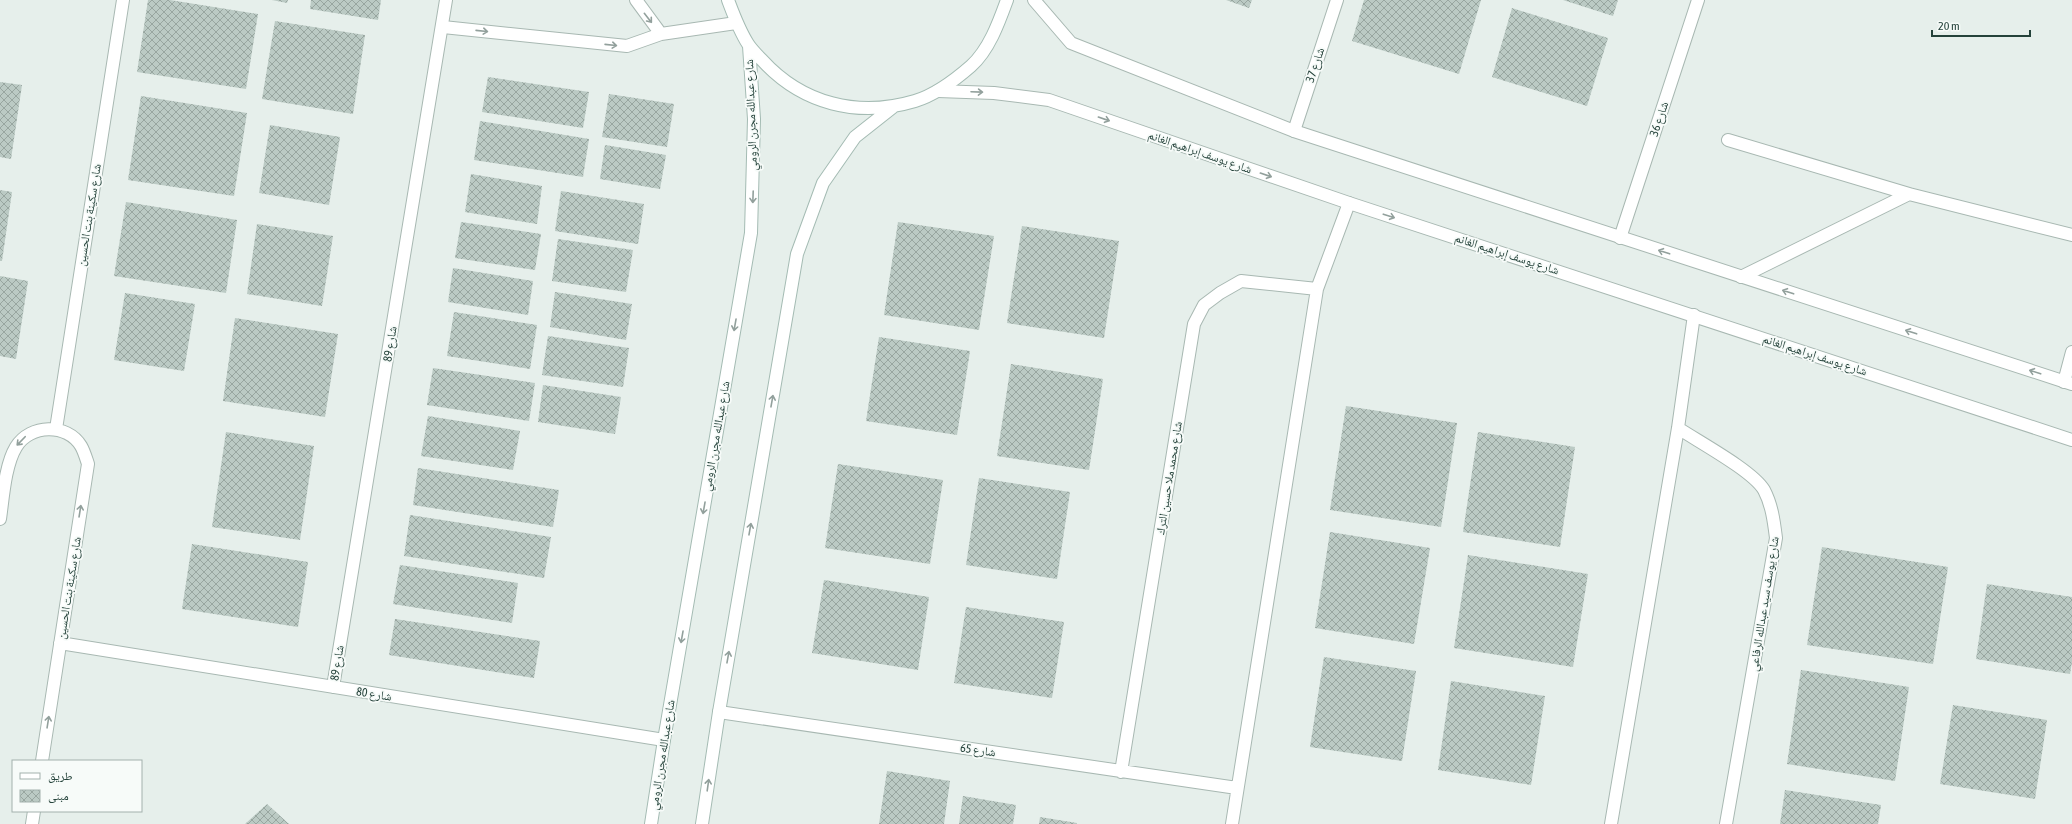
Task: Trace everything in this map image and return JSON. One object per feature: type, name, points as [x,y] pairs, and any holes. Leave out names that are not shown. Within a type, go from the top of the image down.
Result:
[{"type":"street","name":"شارع سكينة بنت الحسين","points":[[42,760],[88,464],[81,446],[70,435],[56,429],[123,0]]},
{"type":"street","name":"شارع 89","points":[[333,687],[443,27],[446,0]]},
{"type":"street","points":[[636,0],[661,34]]},
{"type":"street","points":[[728,0],[736,23],[749,46],[777,76],[812,98],[852,108],[893,107],[916,101],[938,91],[972,66],[996,31],[1007,0]]},
{"type":"street","points":[[1034,0],[1071,43],[1294,131],[2068,383],[2072,352]]},
{"type":"street","name":"شارع 37","points":[[1294,131],[1337,0]]},
{"type":"street","name":"شارع 36","points":[[1620,238],[1698,0]]},
{"type":"street","points":[[443,27],[627,46],[661,34],[736,23]]},
{"type":"street","name":"شارع عبدالله مجرن الرومي","points":[[651,824],[751,233],[754,118],[749,46]]},
{"type":"street","name":"شارع يوسف إبراهيم الغانم","points":[[938,91],[994,93],[1049,100],[1349,203],[2072,440]]},
{"type":"street","points":[[702,824],[719,712],[797,254],[823,183],[855,137],[893,107]]},
{"type":"street","points":[[1728,140],[1909,194],[2072,235]]},
{"type":"street","points":[[1741,277],[1909,194]]},
{"type":"street","points":[[1232,824],[1317,289],[1349,203]]},
{"type":"street","name":"شارع محمد ملا حسين الترك","points":[[1121,772],[1194,324],[1204,305],[1220,293],[1241,281],[1317,289]]},
{"type":"street","points":[[1611,824],[1678,428],[1694,315]]},
{"type":"street","name":"شارع يوسف سيد عبدالله الرفاعي","points":[[1678,428],[1755,478],[1764,491],[1772,511],[1776,538],[1726,824]]},
{"type":"street","points":[[0,519],[9,464],[16,446],[27,434],[42,429],[56,429]]},
{"type":"street","name":"شارع 80","points":[[60,643],[664,740]]},
{"type":"street","name":"شارع 65","points":[[719,712],[1237,788]]},
{"type":"street","points":[[32,824],[34,812]]},
{"type":"building","points":[[148,0],[170,0],[258,14],[246,89],[137,72]]},
{"type":"building","points":[[272,0],[288,0],[287,3]]},
{"type":"building","points":[[311,0],[381,0],[378,20],[310,9]]},
{"type":"building","points":[[1226,0],[1252,0],[1249,8]]},
{"type":"building","points":[[1364,0],[1481,0],[1459,74],[1352,41]]},
{"type":"building","points":[[1563,0],[1618,0],[1613,16]]},
{"type":"building","points":[[1512,8],[1608,38],[1587,106],[1492,77]]},
{"type":"building","points":[[275,21],[365,35],[353,114],[262,99]]},
{"type":"building","points":[[488,77],[589,92],[583,128],[482,112]]},
{"type":"building","points":[[0,82],[22,85],[11,159],[0,157]]},
{"type":"building","points":[[609,94],[674,104],[667,147],[602,137]]},
{"type":"building","points":[[141,96],[247,113],[234,196],[128,180]]},
{"type":"building","points":[[480,121],[589,139],[583,177],[474,160]]},
{"type":"building","points":[[270,125],[340,137],[329,205],[259,193]]},
{"type":"building","points":[[605,145],[666,155],[660,189],[600,179]]},
{"type":"building","points":[[471,174],[542,186],[537,224],[465,212]]},
{"type":"building","points":[[0,190],[12,192],[2,261],[0,261]]},
{"type":"building","points":[[561,191],[644,204],[638,244],[555,231]]},
{"type":"building","points":[[126,202],[237,220],[226,293],[114,276]]},
{"type":"building","points":[[461,222],[541,234],[535,270],[455,258]]},
{"type":"building","points":[[898,222],[994,236],[979,330],[884,315]]},
{"type":"building","points":[[257,224],[333,236],[322,306],[247,294]]},
{"type":"building","points":[[1022,226],[1119,241],[1104,338],[1007,323]]},
{"type":"building","points":[[558,239],[633,250],[626,292],[552,281]]},
{"type":"building","points":[[453,268],[533,281],[528,315],[448,302]]},
{"type":"building","points":[[0,276],[28,281],[16,359],[0,356]]},
{"type":"building","points":[[555,292],[632,304],[626,340],[550,327]]},
{"type":"building","points":[[125,293],[195,304],[184,371],[114,360]]},
{"type":"building","points":[[454,312],[537,325],[530,369],[447,356]]},
{"type":"building","points":[[235,318],[338,334],[325,417],[223,401]]},
{"type":"building","points":[[548,336],[629,348],[623,387],[542,375]]},
{"type":"building","points":[[879,337],[970,351],[957,435],[866,421]]},
{"type":"building","points":[[1011,364],[1103,379],[1089,470],[997,456]]},
{"type":"building","points":[[433,368],[535,383],[529,421],[427,405]]},
{"type":"building","points":[[543,385],[621,397],[615,434],[538,422]]},
{"type":"building","points":[[1346,406],[1457,423],[1441,527],[1330,510]]},
{"type":"building","points":[[428,416],[520,431],[513,470],[421,456]]},
{"type":"building","points":[[226,432],[314,446],[300,540],[212,527]]},
{"type":"building","points":[[1478,432],[1575,447],[1560,547],[1463,532]]},
{"type":"building","points":[[838,464],[943,480],[930,564],[825,548]]},
{"type":"building","points":[[418,468],[559,490],[553,527],[413,505]]},
{"type":"building","points":[[979,478],[1070,492],[1057,579],[966,565]]},
{"type":"building","points":[[410,515],[551,537],[544,578],[404,556]]},
{"type":"building","points":[[1330,532],[1430,548],[1414,644],[1315,628]]},
{"type":"building","points":[[192,544],[308,562],[298,627],[182,609]]},
{"type":"building","points":[[1822,547],[1948,567],[1933,664],[1807,645]]},
{"type":"building","points":[[1468,555],[1588,574],[1573,667],[1454,648]]},
{"type":"building","points":[[400,565],[518,583],[512,623],[393,604]]},
{"type":"building","points":[[824,580],[929,597],[918,670],[812,653]]},
{"type":"building","points":[[1987,584],[2072,597],[2072,662],[2070,674],[1976,659]]},
{"type":"building","points":[[966,607],[1064,622],[1052,698],[954,683]]},
{"type":"building","points":[[395,619],[540,641],[534,678],[389,655]]},
{"type":"building","points":[[1324,657],[1416,671],[1402,761],[1310,747]]},
{"type":"building","points":[[1801,670],[1909,687],[1895,781],[1787,764]]},
{"type":"building","points":[[1451,681],[1545,696],[1531,785],[1438,770]]},
{"type":"building","points":[[1953,705],[2047,720],[2035,799],[1940,784]]},
{"type":"building","points":[[887,771],[950,781],[944,824],[879,824]]},
{"type":"building","points":[[1785,790],[1881,805],[1878,824],[1780,824]]},
{"type":"building","points":[[963,796],[1016,805],[1013,824],[959,824]]},
{"type":"building","points":[[267,804],[289,824],[245,824]]},
{"type":"building","points":[[1040,817],[1077,823],[1077,824],[1039,824]]}]
